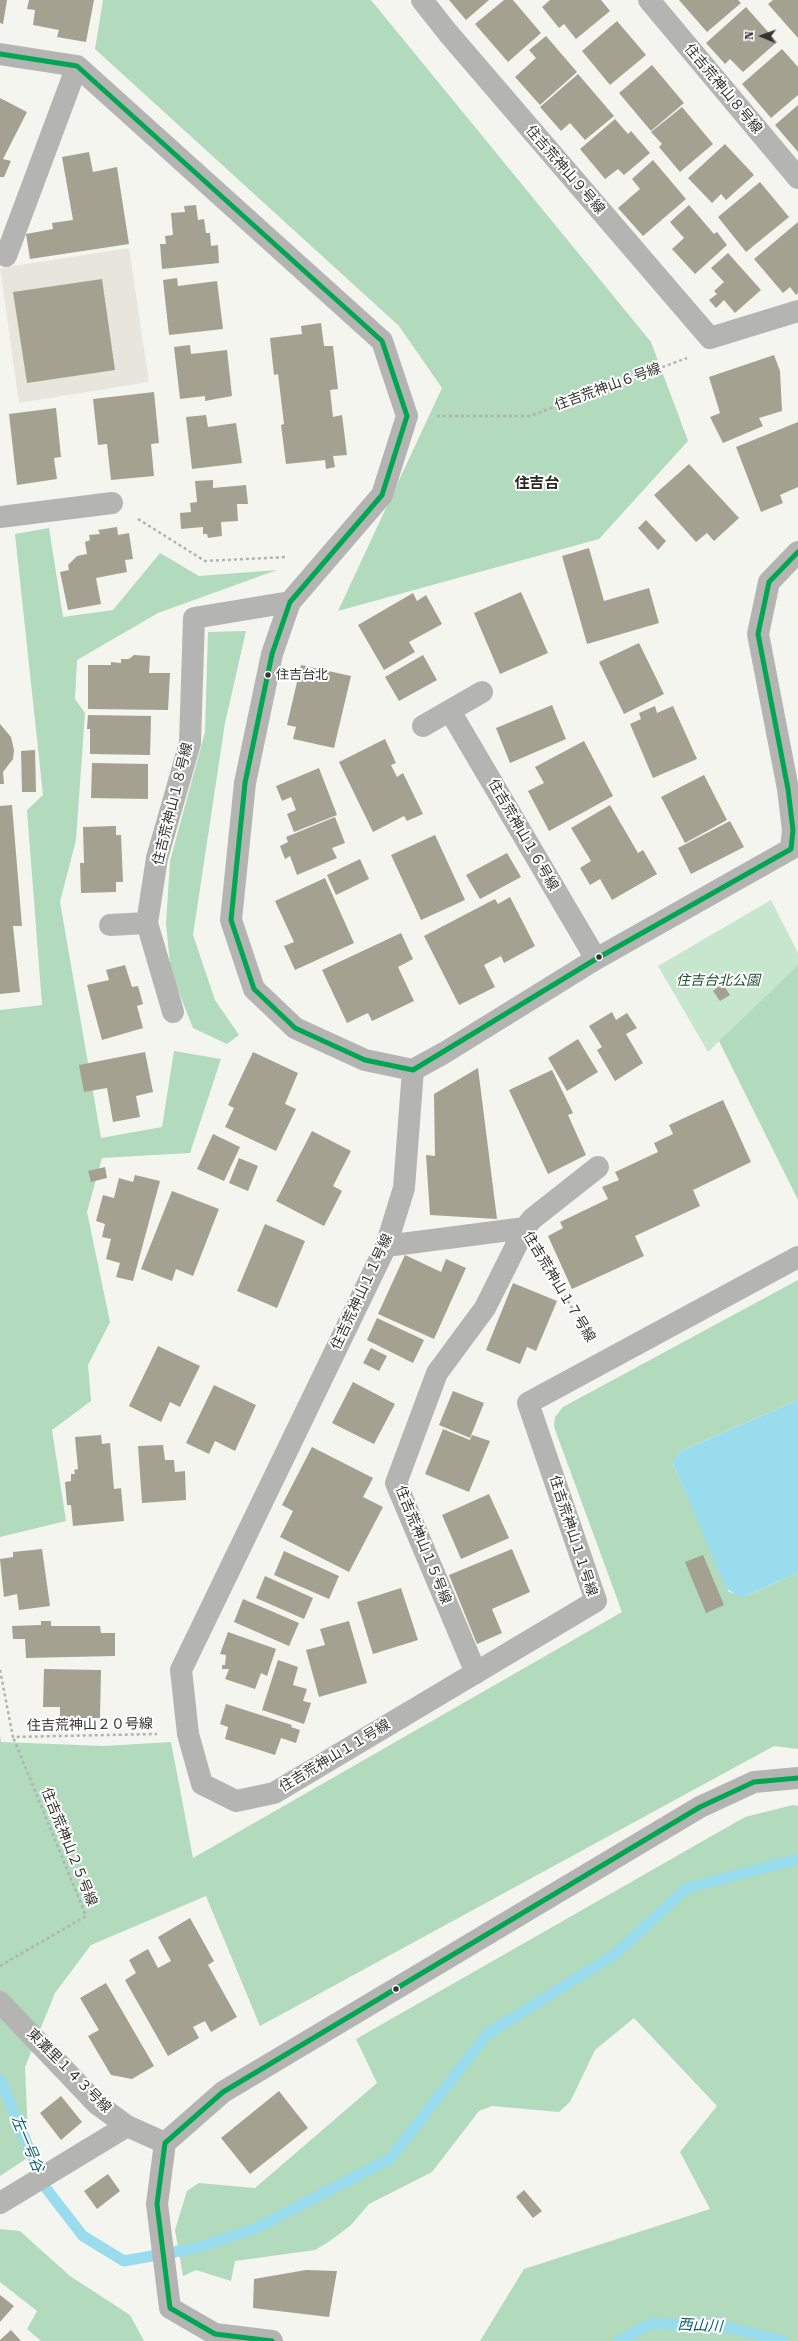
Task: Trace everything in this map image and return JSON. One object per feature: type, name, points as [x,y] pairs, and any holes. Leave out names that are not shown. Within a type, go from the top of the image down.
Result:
[{"type":"street","name":"住吉荒神山９号線","points":[[422,0],[448,33],[710,338]]},
{"type":"street","name":"住吉荒神山８号線","points":[[649,0],[798,178]]},
{"type":"street","points":[[0,54],[77,66],[382,341],[407,416],[382,495],[290,602],[272,654],[245,783],[231,920],[254,989],[294,1028],[365,1060],[413,1070],[444,1053],[596,959],[791,849],[795,830],[758,634],[769,582],[798,552]]},
{"type":"street","points":[[6,256],[77,66]]},
{"type":"street","points":[[710,338],[798,312]]},
{"type":"street","points":[[0,517],[112,503]]},
{"type":"street","name":"住吉荒神山１８号線","points":[[173,1012],[147,924],[157,858],[190,743],[194,618],[290,602]]},
{"type":"street","points":[[423,726],[482,692]]},
{"type":"street","name":"住吉荒神山１６号線","points":[[450,711],[596,959]]},
{"type":"street","points":[[110,925],[147,924]]},
{"type":"street","name":"住吉荒神山１１号線","points":[[413,1070],[404,1188],[386,1246],[181,1670],[188,1734],[202,1784],[236,1801],[274,1793],[596,1601],[528,1403],[798,1257]]},
{"type":"street","name":"住吉荒神山１５号線","points":[[476,1673],[396,1483],[437,1373],[485,1308],[525,1228],[532,1219],[598,1167]]},
{"type":"street","name":"住吉荒神山１７号線","points":[[386,1246],[525,1228]]},
{"type":"street","points":[[272,2341],[215,2334],[170,2308],[157,2204],[165,2143],[223,2092],[700,1807],[754,1782],[798,1778]]},
{"type":"street","name":"東灘里１４３号線","points":[[0,2002],[97,2104],[127,2126],[165,2143]]},
{"type":"street","points":[[1,2202],[127,2126]]},
{"type":"path","name":"住吉荒神山６号線","points":[[407,416],[530,416],[687,358],[710,338]]},
{"type":"path","points":[[112,503],[205,561],[329,556]]},
{"type":"path","name":"住吉荒神山１７号線","points":[[525,1228],[604,1362]]},
{"type":"path","name":"住吉荒神山２０号線","points":[[0,1670],[13,1737],[188,1734]]},
{"type":"path","name":"住吉荒神山２５号線","points":[[0,1966],[86,1916],[13,1737]]},
{"type":"shaded area","points":[[129,248],[149,382],[19,403],[0,268]]},
{"type":"green space","points":[[103,0],[371,0],[651,342],[688,441],[599,539],[338,611],[442,388],[399,326],[95,49]]},
{"type":"green space","points":[[49,528],[63,617],[113,610],[160,553],[199,576],[277,570],[158,613],[77,660],[75,699],[85,713],[76,840],[60,902],[101,1138],[162,1127],[174,1051],[221,1059],[190,1153],[102,1158],[87,1212],[110,1322],[88,1365],[91,1401],[52,1430],[66,1521],[0,1537],[0,1010],[42,1005],[27,810],[43,795],[15,534]]},
{"type":"green space","points":[[246,631],[225,723],[193,935],[215,1000],[239,1035],[227,1044],[193,1028],[171,973],[166,924],[170,861],[205,732],[208,632]]},
{"type":"green space","name":"住吉台北公園","points":[[771,900],[798,953],[798,965],[708,1052],[658,966]]},
{"type":"green space","points":[[798,965],[798,1200],[719,1041]]},
{"type":"green space","points":[[798,1280],[798,1400],[679,1452],[673,1463],[729,1592],[745,1596],[798,1573],[798,1749],[774,1746],[260,2026],[206,1896],[91,1945],[55,1993],[25,2067],[29,2157],[0,2176],[0,1735],[1,1742],[104,1746],[171,1742],[193,1858],[622,1612],[557,1435],[554,1426],[555,1417],[563,1407]]},
{"type":"green space","points":[[793,1805],[798,1806],[798,2341],[480,2341],[524,2269],[710,2209],[680,2152],[717,2106],[634,2018],[595,2050],[570,2102],[559,2112],[492,2106],[479,2111],[432,2172],[369,2204],[350,2226],[315,2250],[235,2261],[231,2281],[196,2270],[183,2276],[175,2230],[187,2191],[199,2183],[255,2188],[377,2083],[356,2039],[745,1817]]},
{"type":"green space","points":[[0,2229],[20,2231],[70,2276],[130,2315],[144,2341],[41,2341],[27,2329],[37,2311],[0,2282]]},
{"type":"water","points":[[798,1400],[798,1573],[745,1596],[738,1596],[726,1588],[673,1463],[679,1452]]},
{"type":"building","points":[[0,0],[7,0],[3,24],[0,23]]},
{"type":"building","points":[[29,0],[94,0],[86,42],[57,37],[59,30],[33,25],[35,10],[27,9]]},
{"type":"building","points":[[449,0],[489,0],[466,20]]},
{"type":"building","points":[[504,0],[513,0],[541,33],[508,62],[475,24]]},
{"type":"building","points":[[550,0],[601,0],[610,11],[576,39],[564,24],[559,28],[542,7]]},
{"type":"building","points":[[679,0],[738,0],[741,3],[707,32]]},
{"type":"building","points":[[773,0],[798,0],[798,38],[768,4]]},
{"type":"building","points":[[746,7],[777,42],[743,72],[730,59],[725,64],[706,43]]},
{"type":"building","points":[[617,21],[646,55],[610,85],[582,51]]},
{"type":"building","points":[[546,36],[577,72],[540,105],[515,77],[536,58],[529,50]]},
{"type":"building","points":[[782,49],[798,67],[798,95],[771,118],[742,84]]},
{"type":"building","points":[[652,65],[684,103],[651,131],[619,93]]},
{"type":"building","points":[[578,74],[614,116],[585,140],[570,123],[561,131],[540,107]]},
{"type":"building","points":[[0,98],[27,112],[3,159],[11,161],[4,177],[0,177]]},
{"type":"building","points":[[798,105],[798,152],[775,125]]},
{"type":"building","points":[[682,107],[713,144],[680,172],[659,147],[662,144],[651,132]]},
{"type":"building","points":[[615,119],[628,134],[631,131],[650,153],[624,175],[618,169],[605,179],[580,149]]},
{"type":"building","points":[[725,144],[754,175],[726,200],[721,194],[712,203],[688,178]]},
{"type":"building","points":[[89,152],[93,172],[117,167],[129,244],[30,259],[26,234],[53,229],[52,223],[73,220],[62,157]]},
{"type":"building","points":[[653,160],[686,199],[643,236],[618,208],[640,189],[632,179]]},
{"type":"building","points":[[760,182],[789,217],[746,252],[718,217]]},
{"type":"building","points":[[196,205],[198,220],[204,219],[206,233],[210,233],[211,246],[218,245],[219,263],[162,269],[160,244],[166,244],[165,236],[173,235],[171,213],[185,212],[184,206]]},
{"type":"building","points":[[689,205],[714,234],[717,232],[727,245],[695,274],[672,249],[684,238],[670,222]]},
{"type":"building","points":[[798,222],[798,293],[796,295],[790,287],[783,293],[754,259]]},
{"type":"building","points":[[728,253],[761,290],[735,313],[724,300],[716,308],[709,300],[717,294],[714,291],[724,282],[711,268]]},
{"type":"building","points":[[177,278],[178,286],[217,281],[223,329],[169,335],[163,280]]},
{"type":"building","points":[[102,279],[115,370],[27,383],[13,292]]},
{"type":"building","points":[[321,323],[324,346],[333,346],[338,389],[330,390],[333,417],[342,415],[347,455],[333,456],[335,467],[326,469],[325,460],[286,464],[281,425],[284,424],[278,374],[274,375],[270,338],[302,334],[301,326]]},
{"type":"building","points":[[190,345],[191,354],[227,350],[232,396],[205,401],[205,396],[180,399],[174,347]]},
{"type":"building","points":[[774,355],[780,371],[782,411],[759,418],[763,426],[723,443],[710,417],[720,413],[709,377]]},
{"type":"building","points":[[154,392],[159,443],[151,444],[154,476],[111,480],[107,444],[98,445],[93,399]]},
{"type":"building","points":[[56,408],[61,457],[54,458],[57,479],[17,485],[9,414]]},
{"type":"building","points":[[206,415],[208,427],[236,423],[242,463],[192,469],[186,417]]},
{"type":"building","points":[[798,422],[798,487],[780,495],[783,503],[761,512],[736,447]]},
{"type":"building","points":[[689,464],[739,518],[714,541],[707,533],[696,542],[654,495]]},
{"type":"building","points":[[213,480],[213,488],[246,485],[248,504],[237,504],[238,521],[221,522],[222,536],[208,538],[207,534],[203,534],[203,527],[181,529],[180,513],[191,512],[190,503],[197,502],[195,481]]},
{"type":"building","points":[[646,520],[666,541],[658,550],[638,528]]},
{"type":"building","points":[[117,527],[118,535],[129,533],[133,559],[125,560],[127,572],[96,578],[101,604],[68,610],[60,572],[69,570],[68,565],[77,556],[87,554],[85,542],[90,540],[89,535],[100,534],[98,530]]},
{"type":"building","points":[[589,548],[604,601],[649,588],[659,623],[587,644],[562,556]]},
{"type":"building","points":[[521,592],[548,653],[500,674],[474,613]]},
{"type":"building","points":[[413,593],[417,601],[426,595],[442,624],[409,642],[415,652],[384,670],[358,625]]},
{"type":"building","points":[[639,643],[664,694],[624,714],[599,662]]},
{"type":"building","points":[[134,655],[150,656],[149,673],[170,673],[168,710],[88,709],[88,665],[111,665],[111,662],[121,663],[121,659],[129,659]]},
{"type":"building","points":[[423,655],[437,680],[399,701],[385,677]]},
{"type":"building","points":[[301,665],[351,676],[334,748],[293,739],[296,727],[287,725]]},
{"type":"building","points":[[552,705],[566,739],[510,763],[496,728]]},
{"type":"building","points":[[655,706],[657,713],[673,706],[697,759],[653,778],[630,724],[641,719],[639,713]]},
{"type":"building","points":[[88,715],[151,716],[150,755],[90,754],[90,729],[87,729]]},
{"type":"building","points":[[0,724],[11,737],[14,750],[13,759],[3,772],[4,784],[0,784]]},
{"type":"building","points":[[385,739],[396,763],[391,765],[397,777],[403,773],[423,814],[407,821],[404,816],[373,832],[339,762]]},
{"type":"building","points":[[584,741],[613,796],[549,831],[528,791],[544,783],[535,767]]},
{"type":"building","points":[[35,750],[36,792],[22,792],[21,751]]},
{"type":"building","points":[[92,763],[148,764],[148,799],[91,798]]},
{"type":"building","points":[[319,768],[337,815],[294,832],[287,814],[296,810],[291,797],[282,801],[276,786]]},
{"type":"building","points":[[704,775],[727,820],[685,843],[661,797]]},
{"type":"building","points":[[12,805],[22,926],[13,926],[20,992],[0,994],[0,806]]},
{"type":"building","points":[[610,805],[638,853],[643,850],[657,874],[612,900],[600,879],[590,885],[580,868],[591,861],[571,828]]},
{"type":"building","points":[[335,817],[345,843],[332,848],[337,858],[297,875],[290,856],[285,859],[280,846],[288,842],[286,837]]},
{"type":"building","points":[[730,821],[744,847],[691,874],[678,848]]},
{"type":"building","points":[[116,826],[116,835],[121,835],[123,882],[116,882],[116,892],[81,893],[80,863],[84,863],[83,827]]},
{"type":"building","points":[[435,835],[465,900],[421,920],[391,855]]},
{"type":"building","points":[[507,853],[521,877],[480,899],[466,875]]},
{"type":"building","points":[[360,859],[369,879],[336,895],[327,875]]},
{"type":"building","points":[[325,878],[354,943],[295,970],[284,946],[294,942],[275,901]]},
{"type":"building","points":[[510,897],[535,946],[504,963],[501,956],[484,965],[495,987],[459,1005],[424,936],[495,899],[498,904]]},
{"type":"building","points":[[401,933],[413,959],[398,967],[414,1001],[372,1021],[368,1013],[347,1023],[322,970]]},
{"type":"building","points":[[125,965],[132,987],[138,986],[143,1004],[137,1006],[143,1028],[102,1040],[87,985],[109,980],[106,970]]},
{"type":"building","points":[[722,983],[730,995],[720,1001],[713,991]]},
{"type":"building","points":[[612,1012],[616,1020],[627,1013],[637,1028],[626,1034],[643,1063],[615,1081],[597,1050],[602,1047],[589,1026]]},
{"type":"building","points":[[578,1039],[598,1072],[567,1091],[548,1058]]},
{"type":"building","points":[[145,1052],[153,1092],[136,1096],[140,1117],[113,1122],[107,1088],[84,1092],[79,1065]]},
{"type":"building","points":[[253,1052],[298,1073],[285,1104],[296,1109],[276,1151],[225,1127],[234,1108],[228,1105]]},
{"type":"building","points":[[478,1068],[497,1219],[430,1215],[426,1155],[435,1156],[434,1094]]},
{"type":"building","points":[[552,1070],[573,1113],[568,1115],[586,1155],[548,1174],[509,1090]]},
{"type":"building","points":[[723,1100],[751,1162],[693,1190],[700,1206],[635,1236],[644,1256],[572,1289],[548,1236],[563,1228],[560,1222],[608,1199],[602,1187],[619,1180],[615,1172],[658,1152],[654,1143],[673,1134],[669,1125]]},
{"type":"building","points":[[312,1131],[351,1151],[333,1186],[342,1191],[324,1226],[276,1201]]},
{"type":"building","points":[[213,1134],[240,1147],[224,1181],[197,1169]]},
{"type":"building","points":[[239,1158],[258,1166],[248,1191],[229,1183]]},
{"type":"building","points":[[105,1167],[107,1178],[91,1182],[88,1171]]},
{"type":"building","points":[[135,1175],[160,1181],[133,1281],[116,1277],[120,1263],[106,1259],[111,1239],[102,1237],[105,1224],[96,1221],[103,1195],[114,1198],[119,1178],[133,1182]]},
{"type":"building","points":[[172,1191],[219,1209],[193,1276],[176,1269],[172,1281],[141,1269]]},
{"type":"building","points":[[265,1224],[305,1241],[277,1308],[237,1291]]},
{"type":"building","points":[[405,1255],[441,1272],[446,1259],[466,1268],[434,1339],[378,1314]]},
{"type":"building","points":[[513,1283],[557,1301],[536,1351],[527,1347],[520,1364],[486,1350]]},
{"type":"building","points":[[377,1318],[424,1340],[413,1363],[367,1340]]},
{"type":"building","points":[[158,1346],[200,1366],[180,1407],[170,1402],[161,1422],[129,1406]]},
{"type":"building","points":[[371,1348],[387,1356],[379,1371],[363,1363]]},
{"type":"building","points":[[353,1382],[395,1404],[374,1444],[332,1423]]},
{"type":"building","points":[[214,1385],[256,1405],[235,1451],[215,1441],[209,1454],[186,1443]]},
{"type":"building","points":[[453,1391],[484,1403],[470,1438],[439,1425]]},
{"type":"building","points":[[443,1429],[470,1440],[472,1435],[490,1441],[469,1492],[425,1474]]},
{"type":"building","points":[[101,1435],[102,1444],[110,1443],[114,1489],[121,1488],[124,1521],[73,1526],[71,1505],[67,1505],[65,1482],[71,1481],[71,1474],[75,1474],[74,1470],[78,1469],[75,1437]]},
{"type":"building","points":[[163,1445],[165,1460],[174,1460],[175,1472],[185,1471],[186,1500],[142,1503],[138,1446]]},
{"type":"building","points":[[312,1447],[373,1478],[363,1497],[383,1507],[349,1572],[280,1537],[293,1511],[282,1505]]},
{"type":"building","points":[[489,1494],[509,1538],[461,1559],[442,1515]]},
{"type":"building","points":[[42,1549],[50,1606],[19,1610],[17,1594],[4,1597],[0,1559],[13,1557],[13,1552]]},
{"type":"building","points":[[512,1549],[530,1592],[492,1609],[502,1633],[477,1644],[449,1575]]},
{"type":"building","points":[[284,1551],[339,1576],[329,1599],[274,1575]]},
{"type":"building","points":[[703,1555],[724,1605],[706,1613],[685,1562]]},
{"type":"building","points":[[265,1576],[313,1598],[304,1619],[256,1598]]},
{"type":"building","points":[[401,1588],[418,1640],[373,1654],[357,1602]]},
{"type":"building","points":[[243,1599],[299,1623],[289,1646],[234,1622]]},
{"type":"building","points":[[41,1621],[51,1621],[51,1626],[100,1626],[101,1633],[115,1633],[115,1656],[26,1658],[25,1639],[13,1639],[12,1626],[41,1625]]},
{"type":"building","points":[[349,1621],[367,1683],[319,1697],[306,1650],[325,1645],[320,1629]]},
{"type":"building","points":[[228,1632],[276,1649],[267,1676],[261,1673],[255,1689],[225,1679],[229,1669],[222,1669],[222,1665],[225,1665],[226,1655],[220,1654]]},
{"type":"building","points":[[278,1660],[298,1667],[293,1685],[307,1689],[303,1701],[311,1703],[304,1724],[262,1710]]},
{"type":"building","points":[[44,1669],[101,1670],[100,1718],[60,1718],[60,1707],[43,1707]]},
{"type":"building","points":[[226,1704],[292,1725],[291,1727],[300,1730],[296,1743],[281,1738],[275,1755],[225,1739],[228,1727],[220,1724]]},
{"type":"building","points":[[190,1918],[214,1961],[208,1965],[237,2017],[211,2032],[205,2021],[193,2027],[199,2038],[168,2056],[125,1980],[136,1973],[129,1960],[148,1949],[158,1968],[171,1961],[158,1937]]},
{"type":"building","points":[[106,1983],[154,2066],[132,2079],[111,2075],[88,2036],[99,2030],[80,1998]]},
{"type":"building","points":[[279,2091],[308,2128],[250,2174],[221,2138]]},
{"type":"building","points":[[61,2096],[82,2122],[61,2140],[40,2113]]},
{"type":"building","points":[[108,2174],[120,2191],[97,2209],[84,2191]]},
{"type":"building","points":[[524,2190],[542,2211],[533,2218],[516,2197]]},
{"type":"building","points":[[306,2270],[337,2271],[329,2317],[253,2308],[254,2279]]},
{"type":"building","points":[[0,2295],[14,2306],[0,2322]]},
{"type":"building","points":[[11,2330],[21,2341],[0,2341],[0,2340]]},
{"type":"waterway","name":"左一号谷","points":[[0,2079],[45,2187],[83,2236],[124,2261],[196,2248],[254,2229],[390,2159],[487,2034],[614,1955],[687,1888],[798,1859]]},
{"type":"waterway","name":"西山川","points":[[619,2341],[652,2323],[731,2328],[783,2341]]},
{"type":"transit line","points":[[0,54],[77,66],[382,341],[407,416],[382,495],[290,602],[272,654],[245,783],[231,920],[254,989],[295,1028],[365,1060],[413,1070],[596,959],[791,849],[793,830],[788,789],[758,634],[769,582],[798,552]]},
{"type":"transit line","points":[[272,2341],[215,2334],[170,2308],[157,2204],[165,2143],[223,2092],[700,1807],[754,1782],[798,1778]]},
{"type":"place","name":"住吉台北","points":[[268,675]]},
{"type":"district","name":"住吉台","points":[[537,484]]}]
